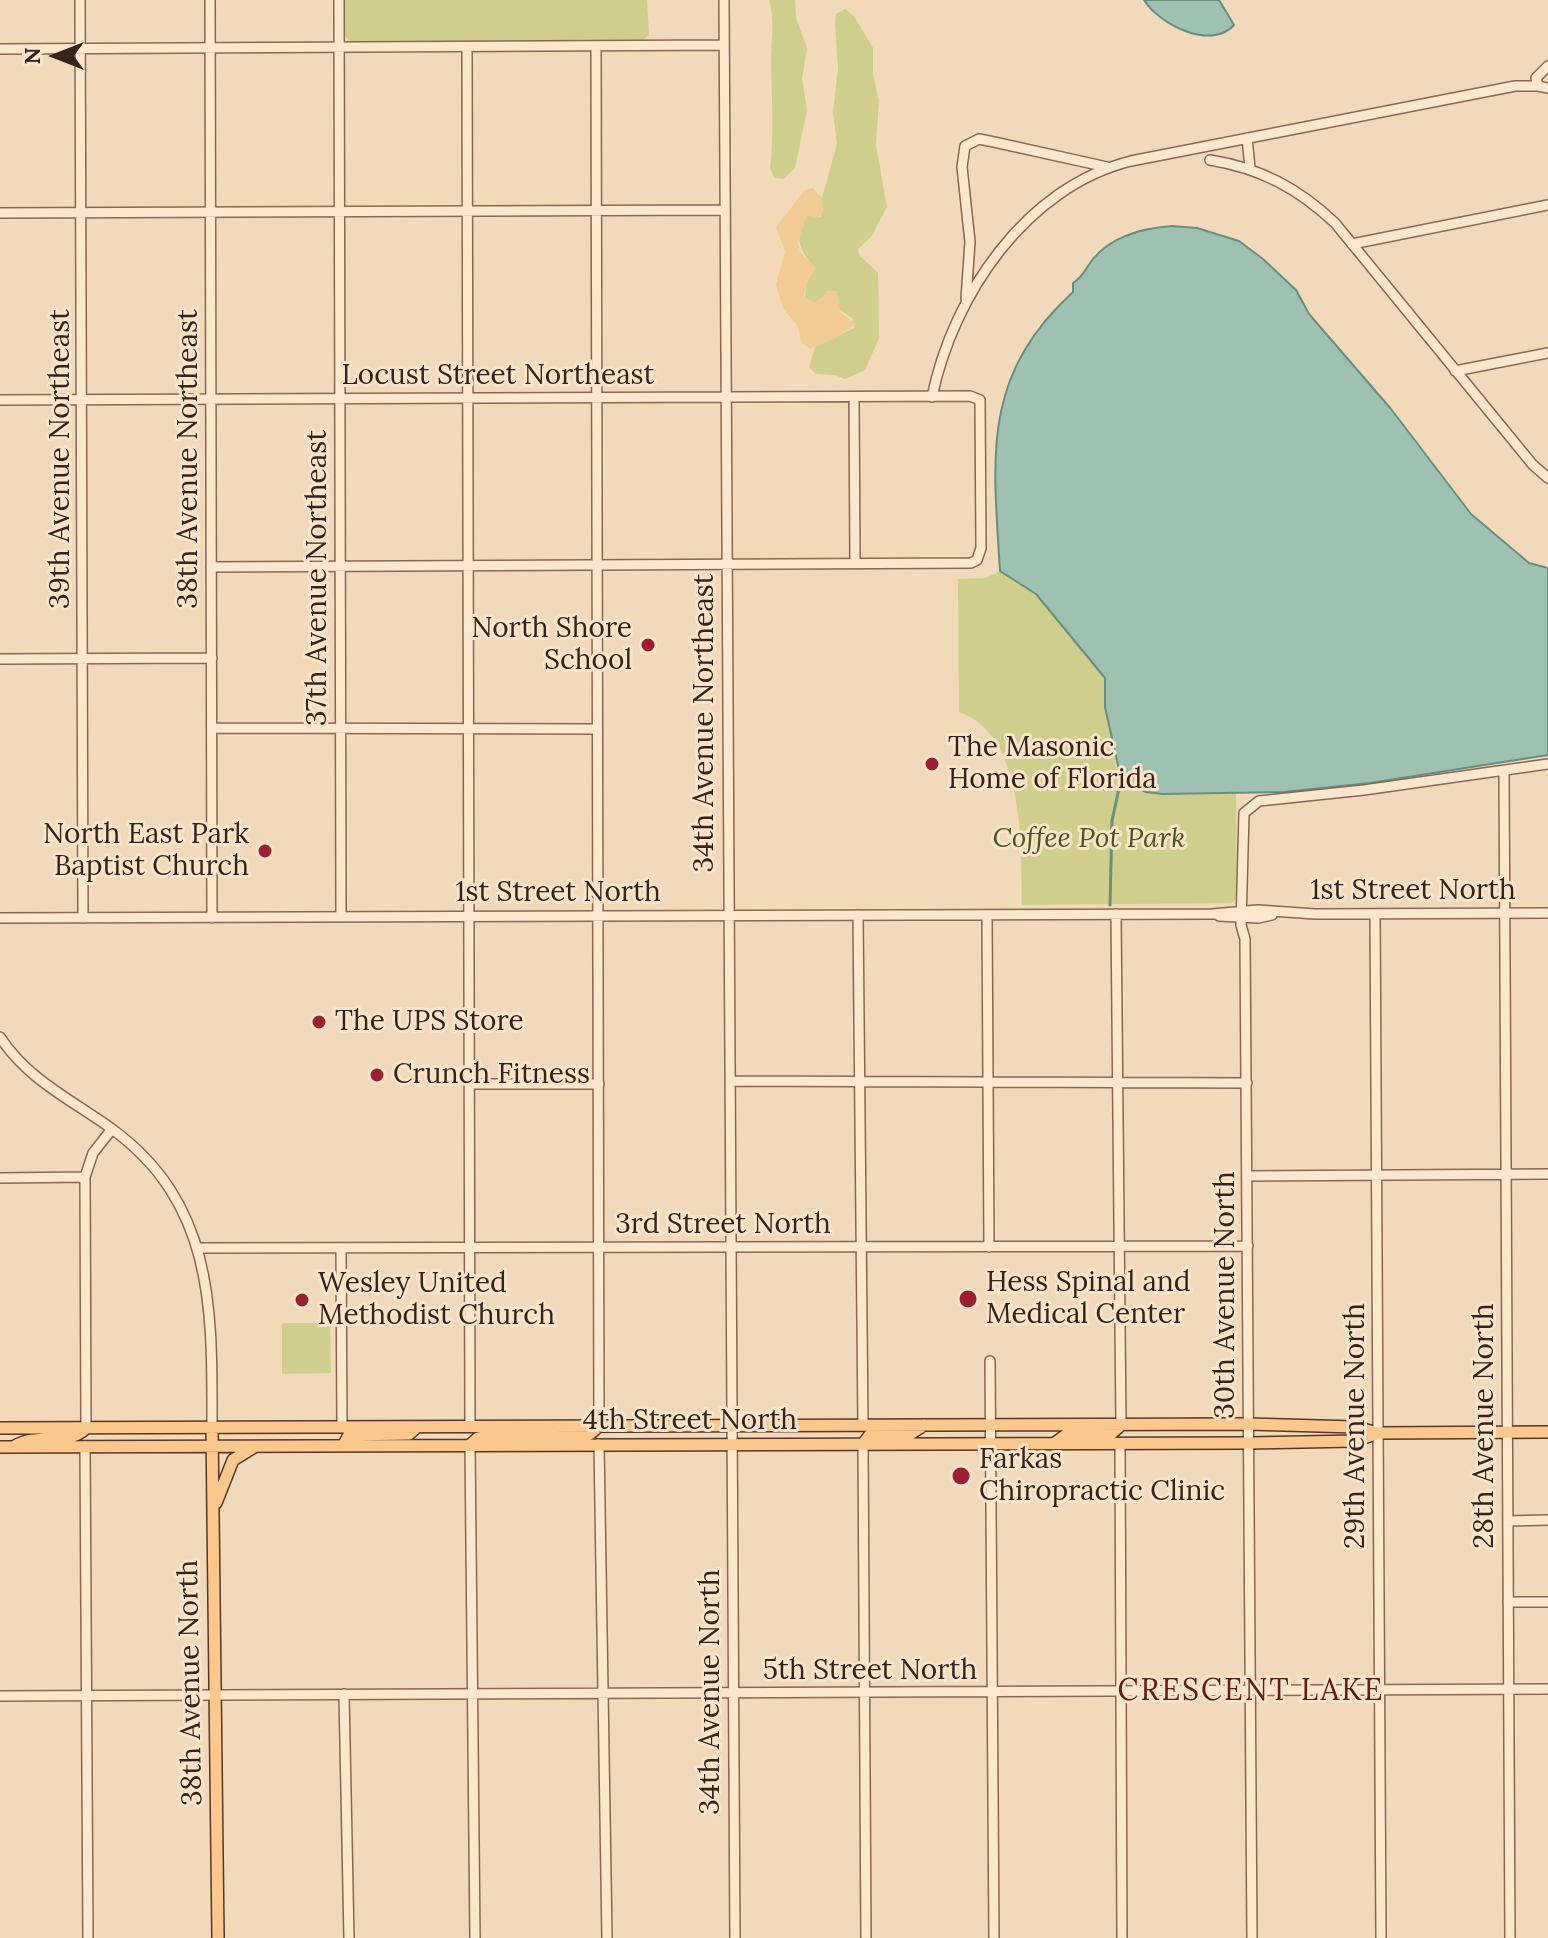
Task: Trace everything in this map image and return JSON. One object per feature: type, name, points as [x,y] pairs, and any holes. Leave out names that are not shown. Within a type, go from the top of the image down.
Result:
[{"type":"main road","name":"4th Street North","points":[[0,1428],[1249,1424],[1355,1427],[1378,1433],[1548,1432]]},
{"type":"main road","points":[[863,1444],[870,1435],[910,1434],[925,1425]]},
{"type":"main road","points":[[1054,1444],[1066,1435],[1111,1434],[1121,1425]]},
{"type":"main road","points":[[470,1445],[478,1438],[492,1436],[590,1434],[599,1426]]},
{"type":"main road","points":[[343,1446],[349,1435],[409,1434],[417,1427]]},
{"type":"main road","points":[[15,1447],[36,1437],[78,1435],[86,1428]]},
{"type":"main road","name":"38th Avenue North","points":[[212,1428],[218,1938]]},
{"type":"main road","name":"4th Street North","points":[[0,1447],[1249,1443],[1355,1441],[1378,1433]]},
{"type":"main road","points":[[213,1511],[233,1460],[255,1446]]},
{"type":"street","name":"39th Avenue Northeast","points":[[80,0],[83,918]]},
{"type":"street","name":"38th Avenue Northeast","points":[[210,0],[212,918]]},
{"type":"street","name":"37th Avenue Northeast","points":[[339,0],[341,915]]},
{"type":"street","name":"34th Avenue Northeast","points":[[724,0],[731,1445]]},
{"type":"street","points":[[0,49],[724,45]]},
{"type":"street","points":[[596,46],[599,1426]]},
{"type":"street","points":[[467,48],[472,1084],[470,1426]]},
{"type":"street","points":[[932,397],[950,332],[966,301],[1012,239],[1042,206],[1079,179],[1107,167],[1515,86],[1544,76]]},
{"type":"street","points":[[1247,138],[1250,168]]},
{"type":"street","points":[[966,301],[970,242],[962,167],[965,146],[979,139],[1107,167]]},
{"type":"street","points":[[1210,160],[1250,168],[1290,186],[1309,200],[1352,244],[1533,465],[1548,478]]},
{"type":"street","points":[[1352,244],[1548,205]]},
{"type":"street","points":[[0,213],[81,210],[210,213],[725,210]]},
{"type":"street","points":[[1455,371],[1548,353]]},
{"type":"street","points":[[211,567],[855,563],[854,397]]},
{"type":"street","name":"Locust Street Northeast","points":[[0,400],[977,397],[982,415],[980,554],[977,560],[964,564],[855,563]]},
{"type":"street","points":[[0,659],[212,658]]},
{"type":"street","points":[[212,728],[597,729]]},
{"type":"street","points":[[1245,914],[1244,813],[1259,801],[1548,764]]},
{"type":"street","name":"28th Avenue North","points":[[1504,771],[1510,1938]]},
{"type":"street","name":"1st Street North","points":[[0,918],[470,914],[1548,913]]},
{"type":"street","points":[[1116,914],[1121,1425]]},
{"type":"street","name":"30th Avenue North","points":[[1245,914],[1252,1938]]},
{"type":"street","name":"29th Avenue North","points":[[1375,914],[1381,1938]]},
{"type":"street","points":[[858,915],[863,1425]]},
{"type":"street","points":[[987,915],[989,1247]]},
{"type":"street","points":[[0,1037],[28,1071],[112,1129],[142,1154],[168,1186],[198,1248],[210,1303],[212,1428]]},
{"type":"street","points":[[730,1081],[1247,1083]]},
{"type":"street","points":[[472,1084],[599,1084]]},
{"type":"street","points":[[86,1428],[85,1177],[93,1153],[112,1129]]},
{"type":"street","points":[[1248,1176],[1548,1174]]},
{"type":"street","points":[[0,1178],[85,1177]]},
{"type":"street","name":"3rd Street North","points":[[198,1248],[1248,1246]]},
{"type":"street","points":[[341,1248],[342,1427]]},
{"type":"street","points":[[990,1361],[994,1938]]},
{"type":"street","points":[[1120,1443],[1122,1938]]},
{"type":"street","points":[[599,1444],[607,1938]]},
{"type":"street","points":[[863,1444],[866,1938]]},
{"type":"street","points":[[470,1445],[475,1938]]},
{"type":"street","name":"34th Avenue North","points":[[731,1445],[735,1938]]},
{"type":"street","points":[[85,1446],[88,1938]]},
{"type":"street","points":[[1508,1521],[1548,1520]]},
{"type":"street","points":[[1508,1602],[1548,1602]]},
{"type":"street","name":"5th Street North","points":[[0,1696],[1548,1689]]},
{"type":"street","points":[[344,1694],[349,1938]]},
{"type":"green space","points":[[344,0],[647,0],[649,35],[643,40],[351,43],[344,35]]},
{"type":"green space","points":[[769,0],[795,0],[796,18],[807,48],[802,79],[807,110],[795,168],[783,179],[775,178],[770,169],[772,26]]},
{"type":"green space","points":[[845,9],[854,16],[873,48],[873,75],[879,100],[876,145],[887,207],[871,237],[858,249],[859,255],[878,273],[879,338],[865,370],[845,379],[816,374],[809,367],[815,347],[854,328],[853,319],[839,309],[837,294],[829,291],[815,303],[805,298],[806,284],[815,268],[805,256],[799,238],[807,215],[821,217],[822,198],[837,144],[833,112],[838,69],[835,22],[836,14]]},
{"type":"green space","name":"Coffee Pot Park","points":[[1000,571],[1036,594],[1105,678],[1116,767],[1127,784],[1156,793],[1236,792],[1237,897],[1232,903],[1022,905],[1019,825],[1008,768],[997,744],[981,725],[959,712],[958,579],[986,578]]},
{"type":"green space","points":[[282,1323],[330,1323],[331,1373],[282,1374]]},
{"type":"sand","points":[[813,188],[822,198],[823,212],[818,218],[807,215],[798,242],[800,252],[816,268],[806,284],[804,296],[815,303],[829,291],[836,291],[841,313],[856,324],[836,338],[810,349],[802,343],[797,325],[784,310],[776,285],[785,251],[776,227],[805,190]]},
{"type":"shaded area","points":[[1144,0],[1219,0],[1234,25],[1224,32],[1199,35],[1161,18]]},
{"type":"shaded area","points":[[1172,226],[1197,228],[1239,241],[1263,259],[1296,290],[1309,314],[1391,409],[1471,514],[1529,563],[1548,568],[1548,755],[1370,783],[1284,792],[1162,794],[1146,792],[1121,779],[1105,707],[1105,678],[1036,594],[1000,571],[996,491],[999,420],[1008,387],[1022,355],[1043,323],[1073,292],[1073,283],[1093,259],[1119,239],[1140,231]]},
{"type":"waterway","points":[[1110,905],[1112,821],[1121,779]]},
{"type":"place","name":"North Shore School","points":[[648,645]]},
{"type":"place","name":"The Masonic Home of Florida","points":[[932,764]]},
{"type":"place","name":"North East Park Baptist Church","points":[[265,851]]},
{"type":"place","name":"The UPS Store","points":[[319,1022]]},
{"type":"place","name":"Crunch Fitness","points":[[377,1075]]},
{"type":"place","name":"Hess Spinal and Medical Center","points":[[968,1299]]},
{"type":"place","name":"Wesley United Methodist Church","points":[[302,1300]]},
{"type":"place","name":"Farkas Chiropractic Clinic","points":[[961,1476]]},
{"type":"district","name":"CRESCENT LAKE","points":[[1251,1691]]}]
